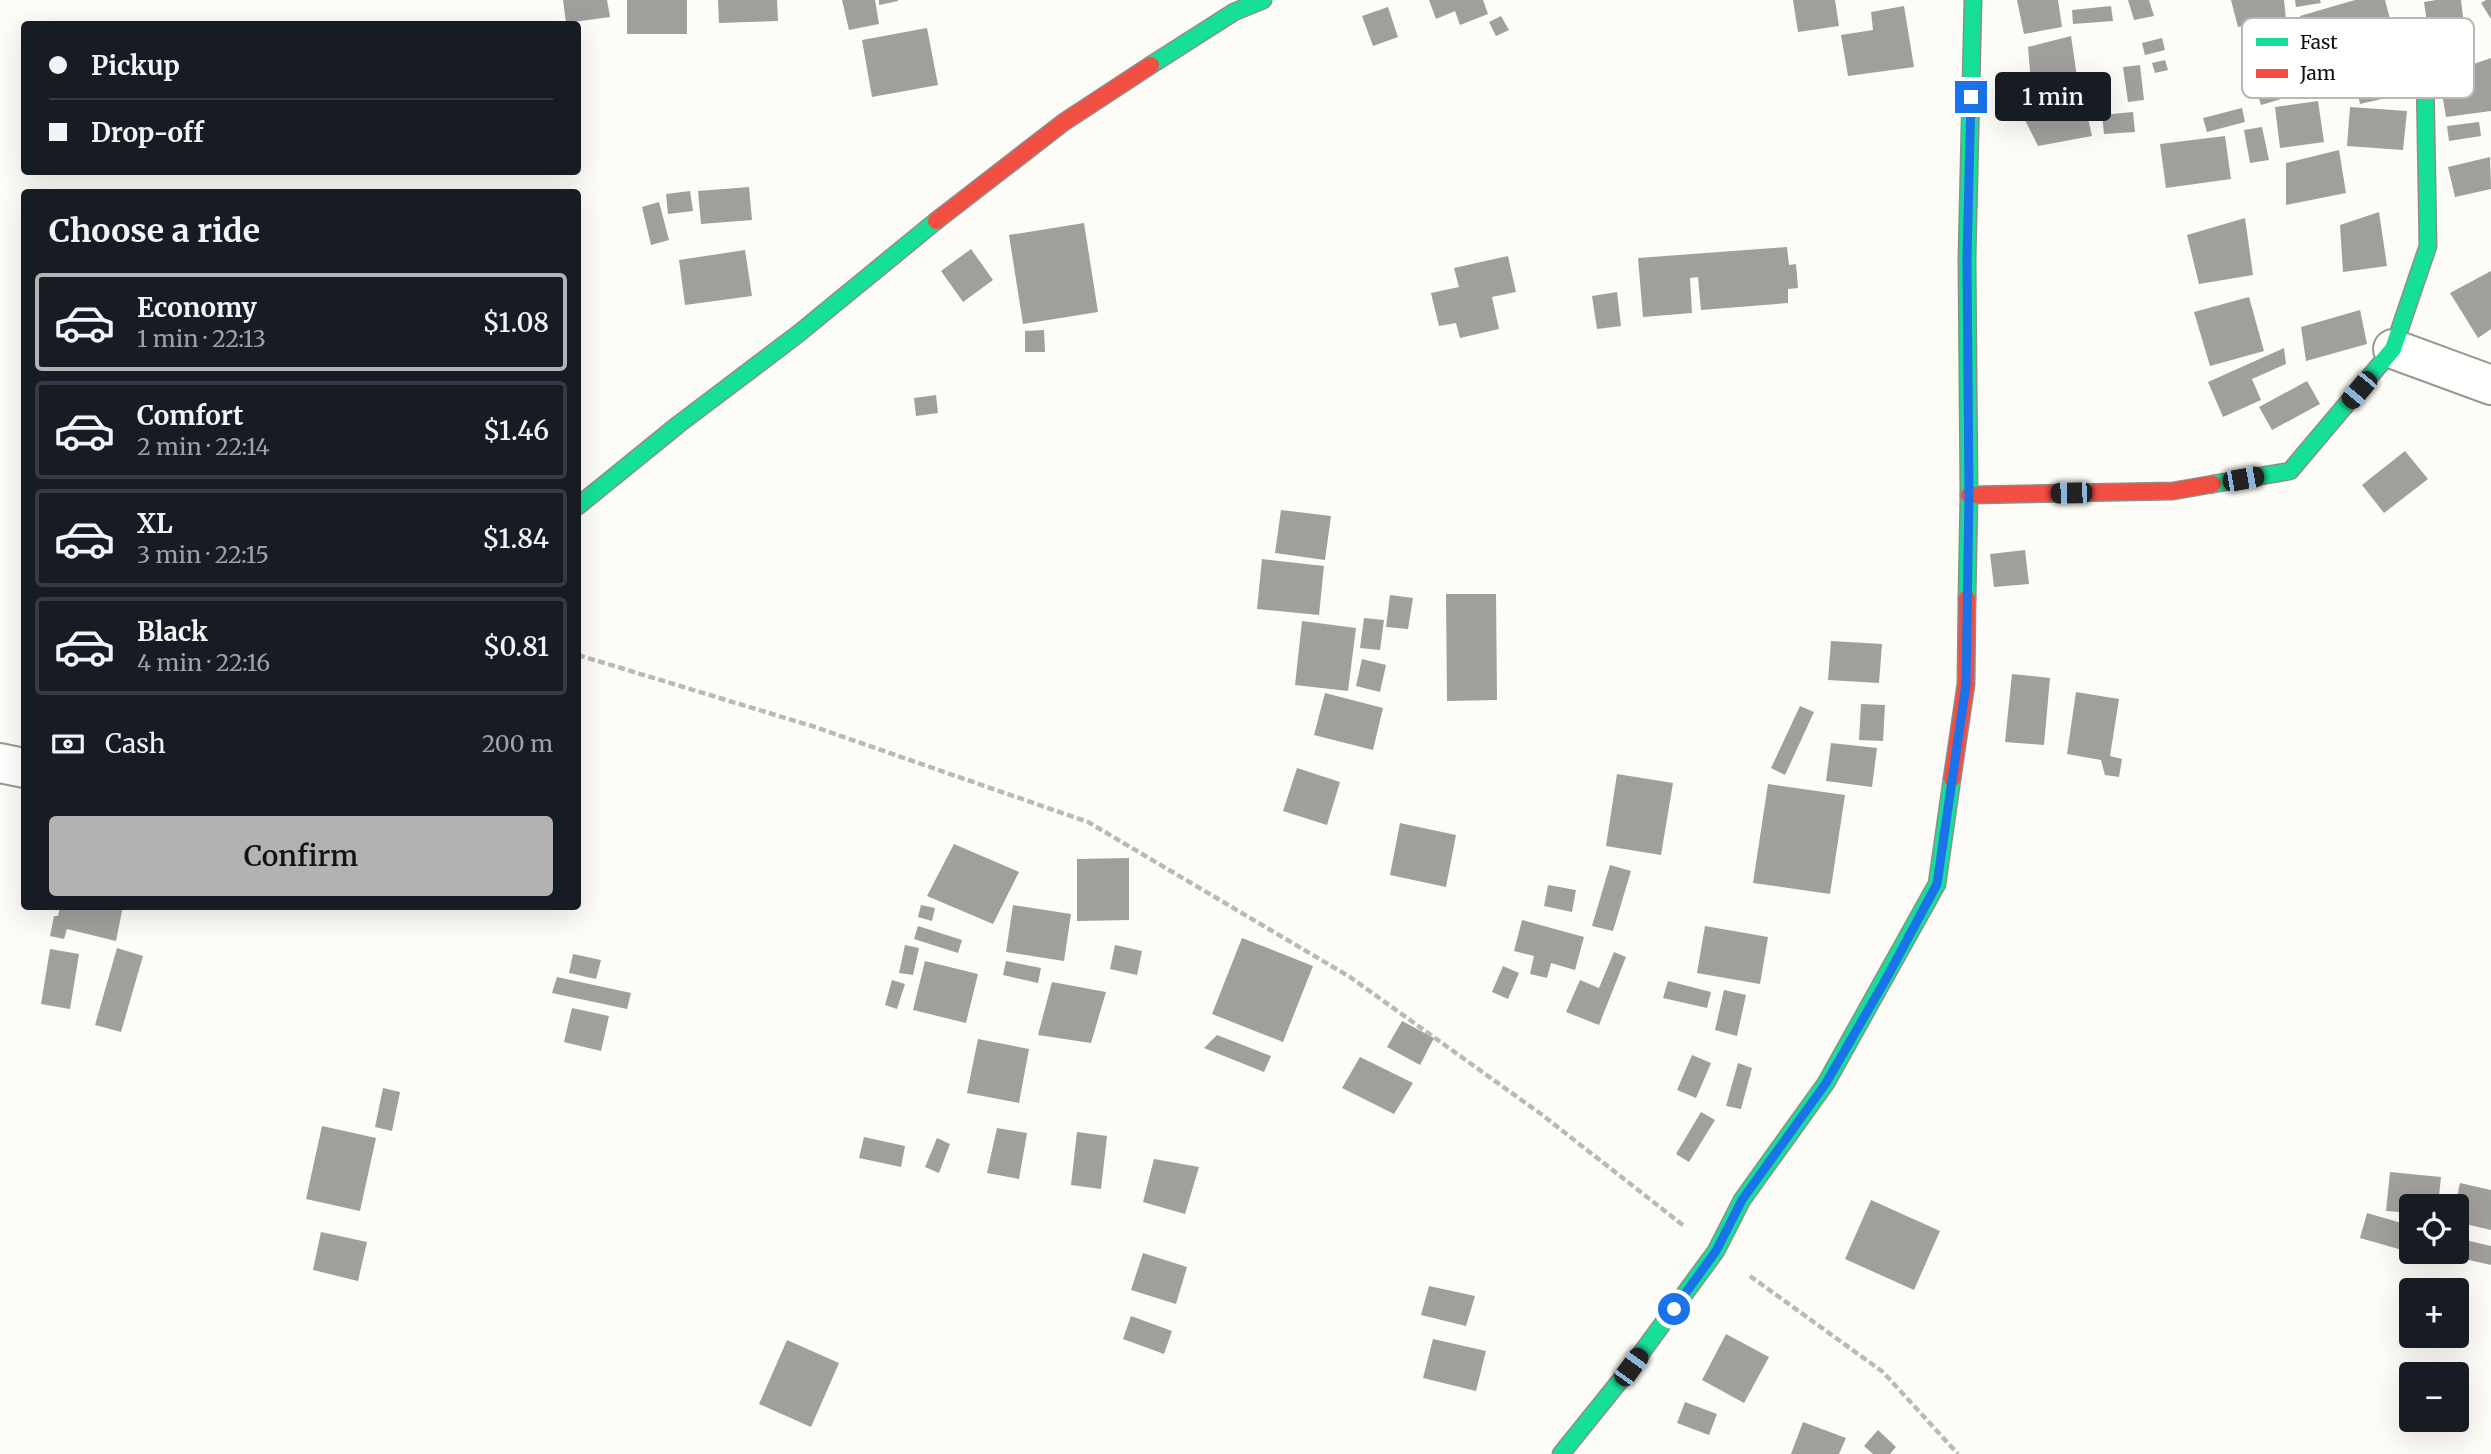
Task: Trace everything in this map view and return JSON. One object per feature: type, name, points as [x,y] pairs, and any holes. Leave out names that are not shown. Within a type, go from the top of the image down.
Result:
[{"type":"street","points":[[581,504],[1064,122],[1234,12],[1263,0]]},
{"type":"street","points":[[1561,1454],[1631,1367],[1716,1251],[1742,1200],[1826,1083],[1937,884],[1966,684],[1969,495],[1967,259],[1973,0]]},
{"type":"street","points":[[1969,495],[2173,491],[2290,471],[2393,349],[2428,246],[2425,98]]},
{"type":"street","points":[[2393,349],[2491,385]]},
{"type":"street","points":[[0,763],[21,767]]},
{"type":"path","points":[[581,655],[815,727],[1088,822],[1350,977],[1541,1114],[1716,1251],[1883,1372],[1958,1454]]},
{"type":"building","points":[[563,0],[607,0],[610,17],[566,21]]},
{"type":"building","points":[[627,0],[687,0],[687,34],[627,34]]},
{"type":"building","points":[[718,0],[777,0],[778,21],[719,23]]},
{"type":"building","points":[[842,0],[875,0],[879,24],[849,30]]},
{"type":"building","points":[[879,0],[898,0],[898,1],[879,5]]},
{"type":"building","points":[[1429,0],[1483,0],[1488,14],[1460,25],[1455,11],[1436,19]]},
{"type":"building","points":[[1793,0],[1835,0],[1839,26],[1798,32]]},
{"type":"building","points":[[2017,0],[2058,0],[2062,27],[2024,34]]},
{"type":"building","points":[[2128,0],[2149,0],[2154,16],[2134,20]]},
{"type":"building","points":[[2231,0],[2284,0],[2286,18],[2242,18],[2242,26],[2238,27]]},
{"type":"building","points":[[2295,0],[2320,0],[2321,3],[2296,7]]},
{"type":"building","points":[[2355,0],[2385,0],[2390,18],[2300,18]]},
{"type":"building","points":[[2461,0],[2463,18],[2426,18],[2424,2]]},
{"type":"building","points":[[2491,0],[2491,19],[2481,3]]},
{"type":"building","points":[[1904,6],[1914,67],[1848,76],[1841,35],[1873,30],[1871,12]]},
{"type":"building","points":[[2111,6],[2113,21],[2073,24],[2072,10]]},
{"type":"building","points":[[1388,7],[1398,37],[1373,46],[1362,16]]},
{"type":"building","points":[[1501,16],[1509,30],[1496,36],[1489,22]]},
{"type":"building","points":[[927,28],[938,85],[872,97],[862,40]]},
{"type":"building","points":[[2071,36],[2078,84],[2032,95],[2028,47]]},
{"type":"building","points":[[2162,38],[2165,50],[2145,55],[2142,43]]},
{"type":"building","points":[[2491,58],[2491,111],[2446,117],[2443,98],[2474,98],[2474,64]]},
{"type":"building","points":[[2165,60],[2168,70],[2155,73],[2152,63]]},
{"type":"building","points":[[2140,65],[2144,100],[2128,102],[2123,67]]},
{"type":"building","points":[[2082,91],[2092,136],[2038,146],[2024,118],[2040,114],[2039,101]]},
{"type":"building","points":[[2259,98],[2285,98],[2261,105]]},
{"type":"building","points":[[2359,98],[2386,98],[2360,104]]},
{"type":"building","points":[[2318,101],[2324,142],[2280,148],[2275,107]]},
{"type":"building","points":[[2350,107],[2407,111],[2403,150],[2347,146]]},
{"type":"building","points":[[2242,108],[2245,122],[2207,132],[2203,118]]},
{"type":"building","points":[[2133,112],[2135,132],[2104,134],[2102,115]]},
{"type":"building","points":[[2479,122],[2481,136],[2449,141],[2447,126]]},
{"type":"building","points":[[2262,127],[2269,160],[2250,163],[2244,130]]},
{"type":"building","points":[[2225,136],[2231,179],[2166,188],[2160,144]]},
{"type":"building","points":[[2339,150],[2346,193],[2286,205],[2286,163]]},
{"type":"building","points":[[2490,157],[2491,189],[2455,197],[2448,167]]},
{"type":"building","points":[[749,187],[752,220],[701,224],[698,191]]},
{"type":"building","points":[[690,191],[693,211],[668,214],[666,194]]},
{"type":"building","points":[[659,202],[669,240],[651,245],[642,207]]},
{"type":"building","points":[[2379,212],[2387,266],[2343,272],[2340,225]]},
{"type":"building","points":[[2245,218],[2253,275],[2199,284],[2187,235]]},
{"type":"building","points":[[1084,223],[1098,312],[1023,324],[1009,235]]},
{"type":"building","points":[[1787,247],[1789,265],[1796,264],[1798,288],[1788,289],[1788,303],[1701,310],[1698,277],[1690,278],[1692,313],[1643,317],[1638,258]]},
{"type":"building","points":[[971,249],[993,280],[963,302],[941,271]]},
{"type":"building","points":[[745,250],[752,296],[685,305],[679,260]]},
{"type":"building","points":[[1508,256],[1516,292],[1492,297],[1499,329],[1460,338],[1456,323],[1439,326],[1431,293],[1459,287],[1454,268]]},
{"type":"building","points":[[2491,271],[2491,329],[2478,338],[2450,293]]},
{"type":"building","points":[[1617,292],[1621,326],[1597,329],[1592,296]]},
{"type":"building","points":[[2249,297],[2264,351],[2210,366],[2194,312]]},
{"type":"building","points":[[2360,310],[2367,344],[2306,361],[2301,327]]},
{"type":"building","points":[[1044,330],[1045,352],[1025,352],[1025,331]]},
{"type":"building","points":[[2284,348],[2286,364],[2252,379],[2261,400],[2223,417],[2208,382]]},
{"type":"building","points":[[2307,381],[2320,404],[2272,430],[2259,407]]},
{"type":"building","points":[[936,395],[938,413],[916,416],[914,398]]},
{"type":"building","points":[[2405,451],[2428,479],[2384,513],[2362,485]]},
{"type":"building","points":[[1281,510],[1331,516],[1325,560],[1275,553]]},
{"type":"building","points":[[2025,550],[2029,584],[1994,587],[1990,554]]},
{"type":"building","points":[[1262,559],[1324,566],[1319,615],[1257,609]]},
{"type":"building","points":[[1446,594],[1496,594],[1497,700],[1447,701]]},
{"type":"building","points":[[1390,595],[1413,598],[1408,629],[1386,627]]},
{"type":"building","points":[[1364,618],[1384,620],[1380,650],[1360,648]]},
{"type":"building","points":[[1302,621],[1356,628],[1348,691],[1295,685]]},
{"type":"building","points":[[1831,641],[1882,644],[1879,683],[1828,680]]},
{"type":"building","points":[[1362,659],[1386,665],[1380,692],[1356,686]]},
{"type":"building","points":[[2012,674],[2050,678],[2044,745],[2005,742]]},
{"type":"building","points":[[2076,692],[2119,699],[2110,756],[2122,759],[2119,777],[2105,775],[2101,760],[2067,754]]},
{"type":"building","points":[[1325,693],[1383,708],[1373,750],[1314,735]]},
{"type":"building","points":[[1861,704],[1885,705],[1883,741],[1859,740]]},
{"type":"building","points":[[1800,706],[1814,712],[1785,775],[1771,768]]},
{"type":"building","points":[[1831,743],[1877,748],[1872,787],[1826,781]]},
{"type":"building","points":[[1297,768],[1340,782],[1327,825],[1283,811]]},
{"type":"building","points":[[1617,774],[1673,783],[1661,855],[1606,846]]},
{"type":"building","points":[[1768,784],[1845,795],[1830,894],[1753,883]]},
{"type":"building","points":[[1400,823],[1456,835],[1446,887],[1390,875]]},
{"type":"building","points":[[954,844],[1019,872],[993,924],[927,896]]},
{"type":"building","points":[[1129,858],[1129,920],[1077,921],[1077,859]]},
{"type":"building","points":[[1610,865],[1631,871],[1613,931],[1592,926]]},
{"type":"building","points":[[1548,885],[1576,890],[1572,912],[1544,906]]},
{"type":"building","points":[[921,905],[935,908],[932,921],[918,917]]},
{"type":"building","points":[[1013,905],[1071,914],[1064,961],[1006,952]]},
{"type":"building","points":[[59,910],[122,910],[116,941],[67,929],[64,939],[50,936],[54,916],[58,916]]},
{"type":"building","points":[[1522,920],[1584,937],[1575,970],[1551,963],[1547,978],[1530,974],[1534,956],[1514,951]]},
{"type":"building","points":[[918,926],[962,940],[958,953],[914,939]]},
{"type":"building","points":[[1705,926],[1768,937],[1760,984],[1697,973]]},
{"type":"building","points":[[1242,938],[1313,966],[1283,1042],[1212,1014]]},
{"type":"building","points":[[905,945],[919,948],[913,975],[899,973]]},
{"type":"building","points":[[1115,945],[1142,951],[1137,975],[1110,969]]},
{"type":"building","points":[[117,948],[143,956],[121,1032],[95,1025]]},
{"type":"building","points":[[50,949],[79,954],[70,1009],[41,1004]]},
{"type":"building","points":[[1614,952],[1626,957],[1599,1025],[1566,1012],[1580,980],[1599,988]]},
{"type":"building","points":[[573,954],[601,960],[596,979],[569,973]]},
{"type":"building","points":[[925,961],[978,974],[966,1023],[913,1010]]},
{"type":"building","points":[[1006,961],[1041,968],[1038,983],[1003,975]]},
{"type":"building","points":[[1503,966],[1519,973],[1508,999],[1492,992]]},
{"type":"building","points":[[557,977],[631,993],[627,1009],[552,993]]},
{"type":"building","points":[[892,980],[905,984],[897,1009],[885,1005]]},
{"type":"building","points":[[1668,981],[1711,992],[1707,1008],[1663,998]]},
{"type":"building","points":[[1052,982],[1106,992],[1091,1043],[1038,1035]]},
{"type":"building","points":[[1724,990],[1746,995],[1737,1036],[1715,1030]]},
{"type":"building","points":[[572,1008],[609,1016],[601,1051],[564,1042]]},
{"type":"building","points":[[1402,1021],[1434,1038],[1420,1065],[1387,1047]]},
{"type":"building","points":[[1217,1035],[1271,1056],[1264,1072],[1204,1048]]},
{"type":"building","points":[[978,1039],[1029,1049],[1019,1103],[967,1093]]},
{"type":"building","points":[[1692,1055],[1711,1063],[1696,1098],[1677,1090]]},
{"type":"building","points":[[1360,1057],[1413,1083],[1394,1114],[1342,1088]]},
{"type":"building","points":[[1738,1063],[1752,1068],[1741,1109],[1726,1106]]},
{"type":"building","points":[[383,1088],[400,1092],[392,1131],[375,1127]]},
{"type":"building","points":[[1701,1112],[1715,1120],[1689,1162],[1676,1154]]},
{"type":"building","points":[[322,1126],[376,1138],[360,1211],[306,1199]]},
{"type":"building","points":[[997,1128],[1027,1133],[1019,1179],[987,1173]]},
{"type":"building","points":[[1077,1132],[1107,1136],[1101,1189],[1071,1185]]},
{"type":"building","points":[[864,1137],[905,1146],[901,1167],[859,1158]]},
{"type":"building","points":[[937,1138],[950,1144],[939,1173],[925,1167]]},
{"type":"building","points":[[1154,1159],[1199,1167],[1185,1214],[1143,1202]]},
{"type":"building","points":[[2390,1172],[2441,1177],[2439,1194],[2399,1194],[2399,1212],[2386,1211]]},
{"type":"building","points":[[2460,1183],[2491,1190],[2491,1230],[2469,1225],[2469,1194],[2458,1194]]},
{"type":"building","points":[[1871,1200],[1940,1231],[1914,1290],[1845,1259]]},
{"type":"building","points":[[2367,1213],[2399,1222],[2399,1249],[2360,1238]]},
{"type":"building","points":[[321,1232],[367,1242],[358,1281],[313,1270]]},
{"type":"building","points":[[2469,1241],[2491,1246],[2491,1265],[2469,1260]]},
{"type":"building","points":[[1143,1253],[1187,1267],[1176,1304],[1131,1290]]},
{"type":"building","points":[[1429,1286],[1475,1296],[1466,1326],[1421,1315]]},
{"type":"building","points":[[1131,1316],[1172,1331],[1164,1354],[1123,1339]]},
{"type":"building","points":[[1726,1334],[1769,1357],[1744,1403],[1702,1380]]},
{"type":"building","points":[[1433,1339],[1486,1351],[1476,1391],[1423,1378]]},
{"type":"building","points":[[787,1340],[839,1363],[811,1427],[759,1404]]},
{"type":"building","points":[[1685,1402],[1717,1414],[1709,1435],[1677,1423]]},
{"type":"building","points":[[1803,1422],[1846,1438],[1839,1454],[1791,1454]]},
{"type":"building","points":[[1878,1430],[1896,1447],[1890,1454],[1873,1454],[1864,1446]]},
{"type":"traffic: fast","points":[[1151,65],[1234,12],[1263,0]]},
{"type":"traffic: fast","points":[[1967,598],[1967,259],[1973,0]]},
{"type":"traffic: fast","points":[[2213,484],[2290,471],[2393,349],[2428,246],[2425,98]]},
{"type":"traffic: fast","points":[[581,504],[679,424],[798,334],[936,221]]},
{"type":"traffic: fast","points":[[1561,1454],[1631,1367],[1716,1251],[1742,1200],[1826,1083],[1937,884],[1952,779]]},
{"type":"traffic: jam","points":[[936,221],[1064,122],[1151,65]]},
{"type":"traffic: jam","points":[[1969,495],[2173,491],[2213,484]]},
{"type":"traffic: jam","points":[[1952,779],[1966,684],[1967,598]]},
{"type":"route","points":[[1674,1309],[1716,1251],[1742,1200],[1826,1083],[1937,884],[1966,684],[1969,495],[1967,259],[1971,97]]}]
